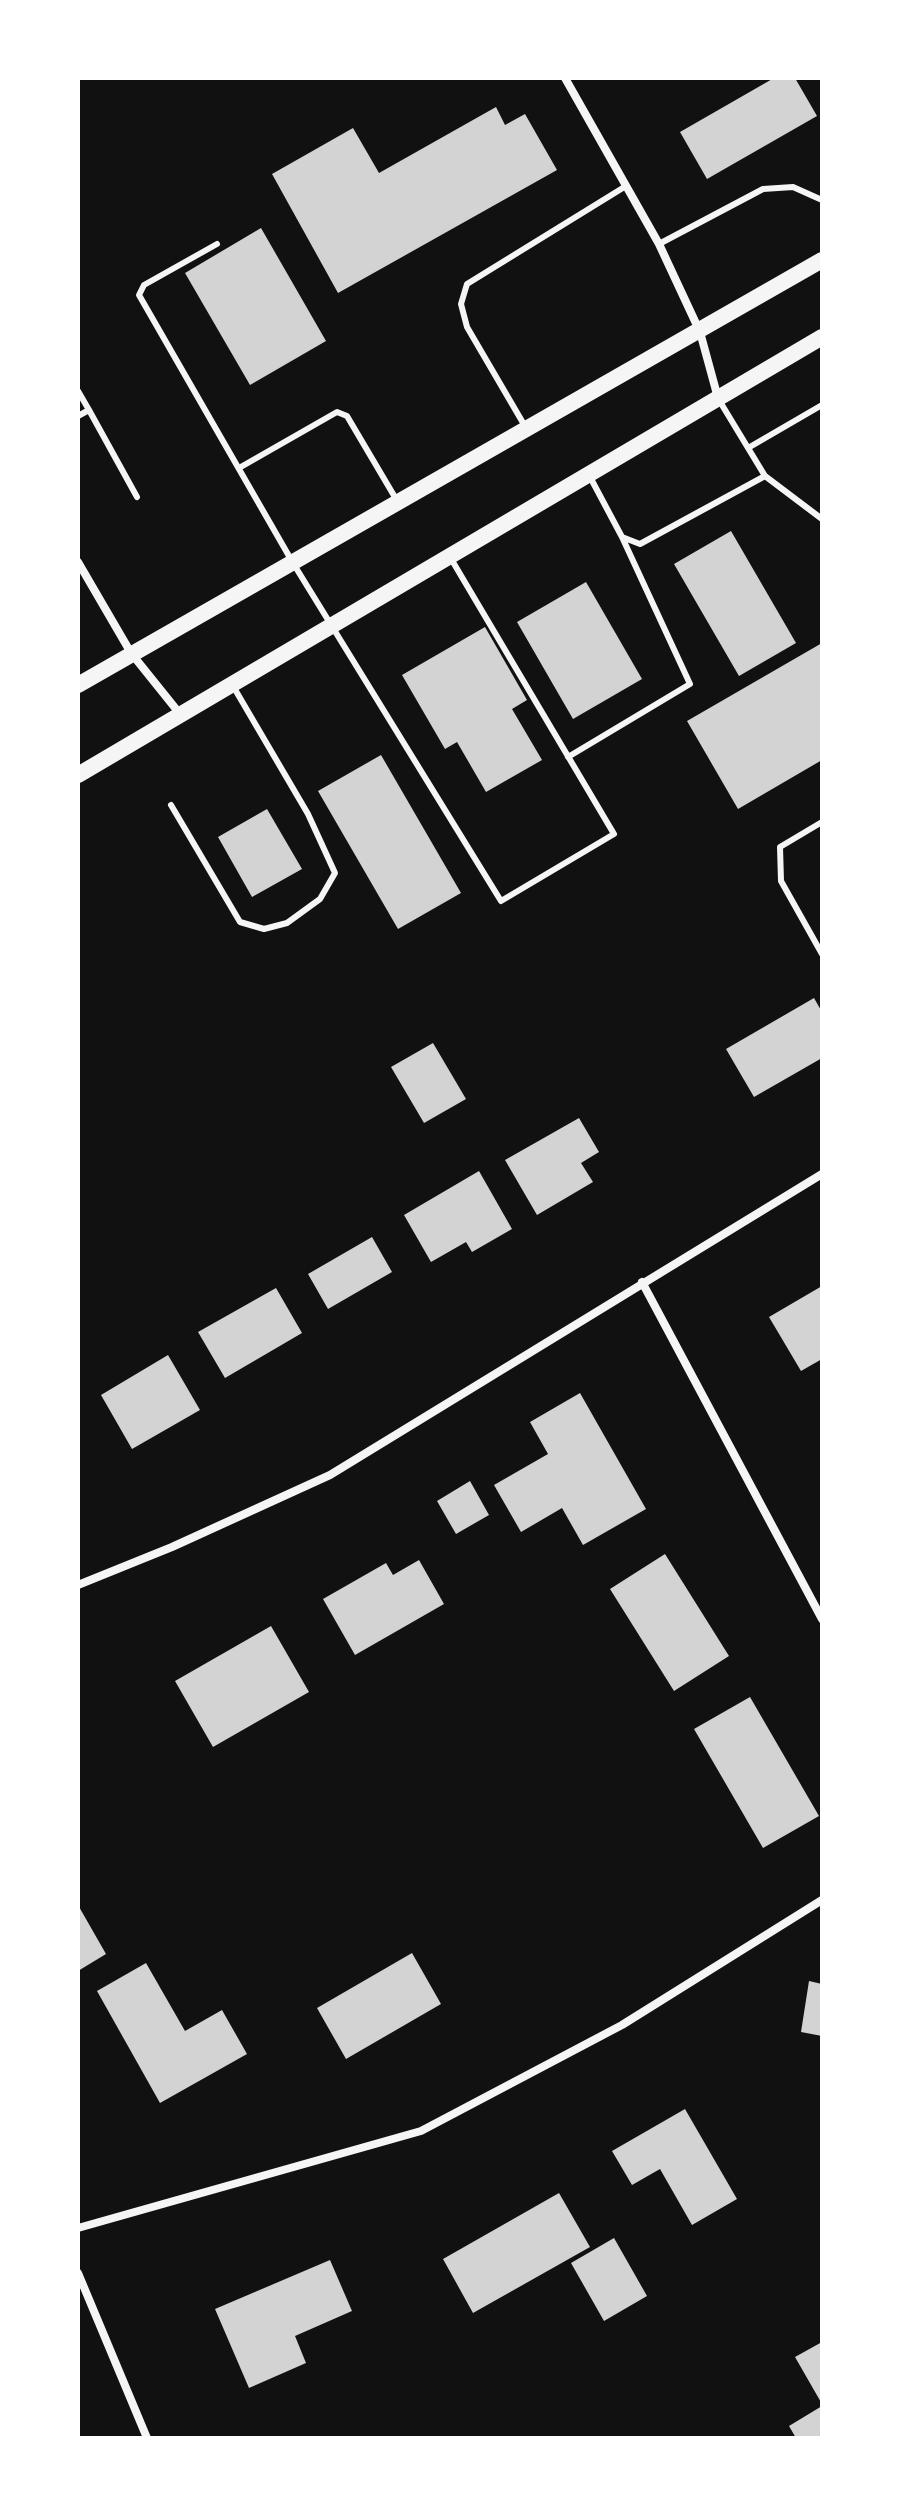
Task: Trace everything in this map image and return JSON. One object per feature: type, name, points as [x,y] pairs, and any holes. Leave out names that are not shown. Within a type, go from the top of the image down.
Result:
[{"type":"main road","points":[[78,685],[822,260]]},
{"type":"main road","points":[[78,775],[822,337]]},
{"type":"street","points":[[565,78],[659,244],[700,332],[718,398]]},
{"type":"street","points":[[78,562],[131,653],[180,714]]},
{"type":"street","points":[[78,1585],[172,1547],[330,1475],[822,1174]]},
{"type":"street","points":[[642,1282],[822,1619]]},
{"type":"street","points":[[78,2228],[421,2131],[622,2025],[822,1900]]},
{"type":"street","points":[[78,2273],[147,2438]]},
{"type":"lane","points":[[527,429],[467,327],[461,304],[467,284],[626,186]]},
{"type":"lane","points":[[659,244],[763,189],[793,187],[822,200]]},
{"type":"lane","points":[[217,244],[144,285],[139,295],[293,563],[501,901],[614,834],[449,557]]},
{"type":"lane","points":[[78,391],[137,497]]},
{"type":"lane","points":[[718,398],[765,476],[822,519]]},
{"type":"lane","points":[[748,448],[822,405]]},
{"type":"lane","points":[[78,416],[89,410]]},
{"type":"lane","points":[[239,468],[337,412],[347,416],[398,502]]},
{"type":"lane","points":[[568,757],[690,684],[622,537],[589,475]]},
{"type":"lane","points":[[622,537],[640,544],[765,476]]},
{"type":"lane","points":[[171,805],[240,922],[264,929],[287,923],[320,899],[335,873],[308,814],[233,685]]},
{"type":"lane","points":[[822,822],[780,847],[781,881],[822,954]]},
{"type":"building","points":[[774,78],[795,78],[817,116],[707,179],[680,132]]},
{"type":"building","points":[[496,107],[505,125],[525,114],[557,170],[338,293],[272,174],[353,128],[379,173]]},
{"type":"building","points":[[261,228],[326,341],[250,385],[185,273]]},
{"type":"building","points":[[731,531],[796,643],[739,676],[674,564]]},
{"type":"building","points":[[586,582],[642,679],[573,719],[517,622]]},
{"type":"building","points":[[485,627],[527,700],[512,709],[542,760],[486,792],[457,742],[445,749],[402,675]]},
{"type":"building","points":[[822,643],[822,760],[738,809],[687,721]]},
{"type":"building","points":[[381,755],[461,893],[398,929],[318,791]]},
{"type":"building","points":[[267,809],[302,869],[252,897],[218,837]]},
{"type":"building","points":[[814,998],[822,1012],[822,1058],[754,1097],[726,1049]]},
{"type":"building","points":[[433,1043],[466,1099],[424,1123],[391,1067]]},
{"type":"building","points":[[579,1118],[599,1152],[581,1163],[593,1182],[537,1215],[505,1160]]},
{"type":"building","points":[[479,1171],[512,1229],[472,1252],[466,1242],[431,1262],[404,1215]]},
{"type":"building","points":[[372,1237],[392,1272],[328,1309],[308,1274]]},
{"type":"building","points":[[822,1286],[822,1359],[801,1371],[769,1317]]},
{"type":"building","points":[[276,1288],[302,1333],[225,1378],[198,1332]]},
{"type":"building","points":[[168,1355],[200,1410],[132,1449],[101,1395]]},
{"type":"building","points":[[580,1393],[646,1509],[583,1545],[562,1508],[521,1532],[494,1485],[548,1454],[530,1422]]},
{"type":"building","points":[[470,1481],[489,1515],[456,1534],[437,1501]]},
{"type":"building","points":[[665,1554],[729,1656],[674,1691],[610,1589]]},
{"type":"building","points":[[419,1560],[444,1604],[355,1655],[323,1599],[386,1563],[393,1575]]},
{"type":"building","points":[[271,1626],[309,1692],[213,1747],[175,1681]]},
{"type":"building","points":[[750,1697],[819,1816],[763,1848],[694,1729]]},
{"type":"building","points":[[78,1905],[106,1954],[78,1971]]},
{"type":"building","points":[[412,1953],[441,2004],[346,2059],[317,2008]]},
{"type":"building","points":[[146,1963],[185,2031],[222,2010],[247,2054],[160,2103],[97,1991]]},
{"type":"building","points":[[809,1981],[822,1984],[822,2036],[801,2032]]},
{"type":"building","points":[[685,2109],[737,2199],[692,2225],[660,2169],[632,2185],[612,2151]]},
{"type":"building","points":[[559,2193],[590,2247],[473,2313],[443,2259]]},
{"type":"building","points":[[614,2238],[647,2296],[604,2321],[571,2263]]},
{"type":"building","points":[[330,2260],[352,2311],[295,2336],[306,2363],[249,2388],[215,2309]]},
{"type":"building","points":[[822,2342],[822,2404],[795,2357]]},
{"type":"building","points":[[822,2406],[822,2438],[796,2438],[789,2426]]}]
